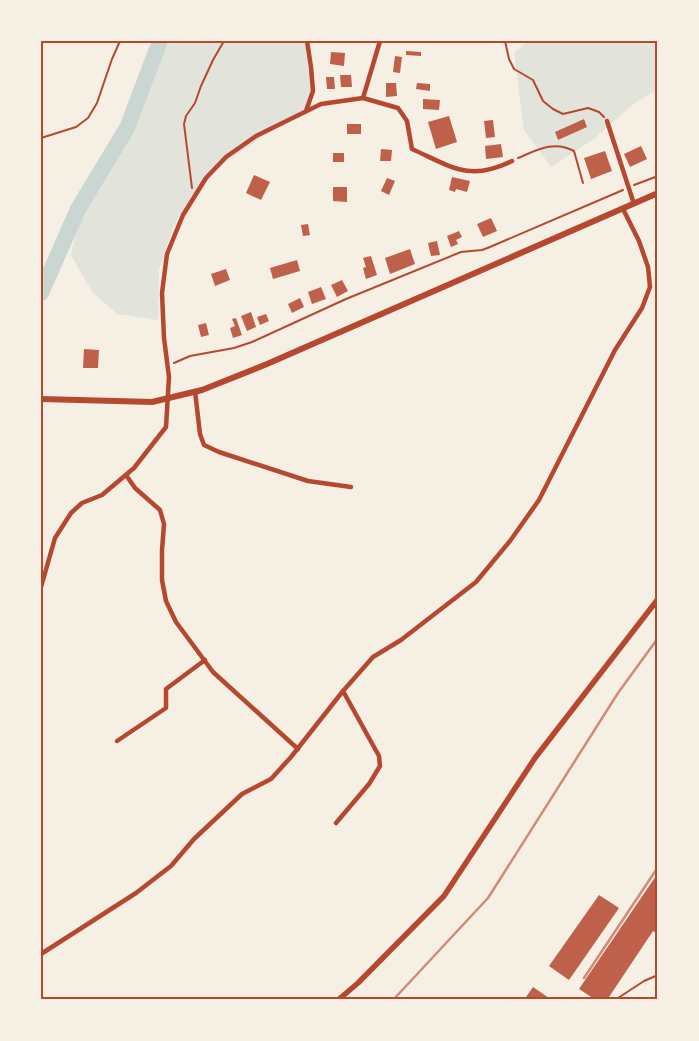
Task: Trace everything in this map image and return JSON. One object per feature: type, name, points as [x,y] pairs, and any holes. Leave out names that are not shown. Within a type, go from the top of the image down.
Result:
[{"type":"main road","points":[[45,399],[152,402],[195,391],[267,364],[623,210],[658,193]]},
{"type":"main road","points":[[338,1000],[444,896],[535,758],[658,599]]},
{"type":"street","points":[[306,111],[313,91],[312,67],[307,41]]},
{"type":"street","points":[[363,98],[380,41]]},
{"type":"street","points":[[41,587],[55,538],[71,513],[82,503],[102,495],[134,468],[166,427],[169,398],[162,293],[167,254],[183,215],[206,178],[226,157],[256,136],[320,104],[363,98],[398,108],[406,122],[412,149],[447,165],[462,171],[477,172],[495,169],[512,161]]},
{"type":"street","points":[[607,121],[634,204]]},
{"type":"street","points":[[41,954],[136,893],[171,866],[194,839],[242,794],[272,779],[298,750],[343,691],[373,657],[401,640],[476,582],[510,541],[539,500],[615,350],[642,308],[650,287],[648,267],[639,241],[623,210]]},
{"type":"street","points":[[195,391],[200,434],[204,445],[219,452],[308,481],[351,487]]},
{"type":"street","points":[[126,475],[135,488],[160,510],[164,524],[162,580],[166,601],[176,622],[213,672],[298,750]]},
{"type":"street","points":[[117,741],[166,708],[166,690],[205,660]]},
{"type":"street","points":[[336,823],[369,784],[380,766],[379,756],[343,691]]},
{"type":"lane","points":[[616,1000],[644,981],[658,975]]},
{"type":"lane","points":[[621,1000],[622,995]]},
{"type":"path","points":[[41,138],[76,127],[88,118],[97,103],[120,41]]},
{"type":"path","points":[[193,199],[184,124],[186,116],[195,103],[213,60],[224,41]]},
{"type":"path","points":[[505,41],[509,59],[514,68],[533,80],[543,101],[553,110],[563,114],[588,108],[599,112],[607,121]]},
{"type":"path","points":[[512,161],[552,145],[565,146],[574,151],[583,183]]},
{"type":"path","points":[[168,366],[190,356],[234,348],[252,342],[355,296],[461,252],[482,250],[490,247],[658,176]]},
{"type":"shaded area","points":[[169,41],[309,41],[313,93],[304,109],[224,163],[191,196],[173,227],[159,270],[158,320],[117,314],[92,292],[71,255],[80,211],[130,135]]},
{"type":"shaded area","points":[[528,41],[658,41],[658,93],[654,91],[632,105],[594,139],[551,167],[524,130],[514,53]]},
{"type":"building","points":[[406,51],[421,52],[421,56],[406,55]]},
{"type":"building","points":[[331,52],[345,53],[344,66],[330,64]]},
{"type":"building","points":[[395,56],[402,57],[400,73],[393,72]]},
{"type":"building","points":[[340,75],[351,75],[352,87],[341,87]]},
{"type":"building","points":[[326,77],[334,77],[335,89],[327,89]]},
{"type":"building","points":[[386,83],[396,83],[397,96],[386,97]]},
{"type":"building","points":[[417,83],[430,84],[430,91],[416,89]]},
{"type":"building","points":[[423,99],[440,100],[439,110],[423,109]]},
{"type":"building","points":[[449,116],[457,142],[436,149],[428,122]]},
{"type":"building","points":[[584,119],[587,127],[558,140],[555,132]]},
{"type":"building","points":[[493,120],[495,137],[486,138],[484,121]]},
{"type":"building","points":[[347,124],[361,124],[361,134],[347,134]]},
{"type":"building","points":[[501,144],[503,157],[486,159],[485,146]]},
{"type":"building","points":[[641,146],[647,159],[630,167],[624,154]]},
{"type":"building","points":[[381,149],[392,150],[391,161],[380,161]]},
{"type":"building","points":[[605,151],[612,171],[591,179],[584,158]]},
{"type":"building","points":[[333,153],[344,153],[344,162],[333,162]]},
{"type":"building","points":[[254,175],[270,182],[261,200],[246,193]]},
{"type":"building","points":[[452,177],[470,181],[467,192],[456,189],[455,192],[449,190]]},
{"type":"building","points":[[387,178],[395,181],[389,195],[381,191]]},
{"type":"building","points":[[333,187],[347,187],[347,202],[333,201]]},
{"type":"building","points":[[491,218],[497,231],[483,237],[477,224]]},
{"type":"building","points":[[308,224],[310,235],[303,236],[301,225]]},
{"type":"building","points":[[459,231],[462,237],[456,240],[458,244],[451,247],[447,236]]},
{"type":"building","points":[[437,241],[440,255],[431,256],[428,243]]},
{"type":"building","points":[[410,249],[415,264],[390,274],[385,258]]},
{"type":"building","points":[[371,256],[377,275],[366,279],[363,268],[366,267],[363,258]]},
{"type":"building","points":[[297,260],[300,271],[273,279],[270,268]]},
{"type":"building","points":[[226,269],[230,280],[215,286],[211,274]]},
{"type":"building","points":[[342,280],[348,291],[337,297],[331,285]]},
{"type":"building","points":[[321,287],[326,299],[312,304],[308,292]]},
{"type":"building","points":[[300,298],[304,307],[292,313],[288,304]]},
{"type":"building","points":[[251,312],[256,327],[247,331],[241,316]]},
{"type":"building","points":[[266,314],[269,321],[260,325],[257,317]]},
{"type":"building","points":[[236,318],[242,335],[233,338],[230,328],[235,326],[232,319]]},
{"type":"building","points":[[206,323],[209,335],[201,337],[198,325]]},
{"type":"building","points":[[84,349],[99,350],[98,368],[83,368]]},
{"type":"building","points":[[658,873],[658,934],[653,931],[607,1000],[596,1000],[579,989]]},
{"type":"building","points":[[599,895],[619,908],[569,980],[549,966]]},
{"type":"building","points":[[533,987],[549,998],[548,1000],[524,1000]]},
{"type":"waterway","points":[[41,293],[78,209],[127,128],[160,41]]},
{"type":"railway","points":[[393,1000],[488,898],[618,693],[658,638]]},
{"type":"railway","points":[[584,978],[658,867]]}]
